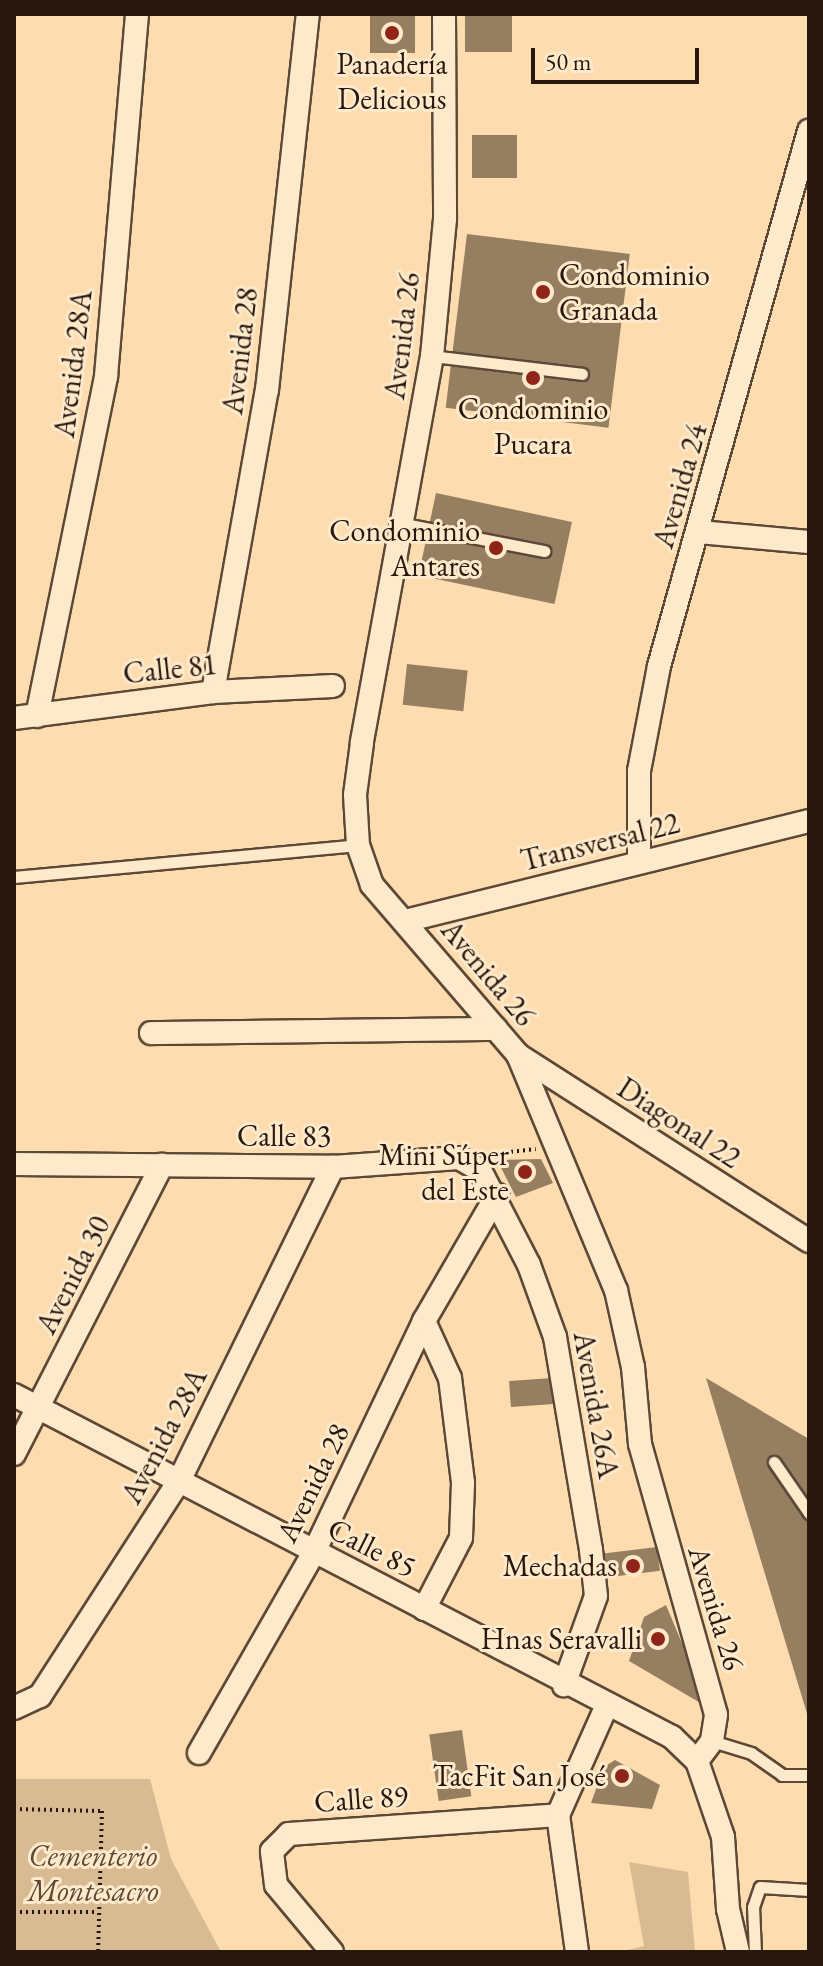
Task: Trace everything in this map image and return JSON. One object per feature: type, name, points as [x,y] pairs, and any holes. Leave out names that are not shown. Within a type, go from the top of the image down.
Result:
[{"type":"street","name":"Avenida 28A","points":[[37,716],[106,376],[137,14]]},
{"type":"street","name":"Avenida 28","points":[[213,692],[267,390],[308,14]]},
{"type":"street","name":"Avenida 26","points":[[444,14],[445,219],[432,356],[362,743],[355,795],[358,845],[372,885],[518,1055],[616,1290],[633,1367],[640,1444],[716,1715],[712,1741]]},
{"type":"street","name":"Avenida 24","points":[[639,862],[639,771],[659,666],[809,131]]},
{"type":"street","points":[[699,532],[809,542]]},
{"type":"street","name":"Calle 81","points":[[14,718],[213,692],[333,686]]},
{"type":"street","name":"Transversal 22","points":[[405,921],[809,821]]},
{"type":"street","points":[[151,1033],[496,1029]]},
{"type":"street","name":"Diagonal 22","points":[[518,1055],[808,1238]]},
{"type":"street","name":"Calle 83","points":[[14,1164],[333,1167],[459,1158]]},
{"type":"street","name":"Avenida 26A","points":[[459,1158],[480,1170],[497,1195],[555,1337],[596,1596],[564,1685]]},
{"type":"street","name":"Avenida 30","points":[[14,1454],[162,1165]]},
{"type":"street","name":"Avenida 28A","points":[[14,1708],[40,1696],[179,1481],[333,1167]]},
{"type":"street","name":"Avenida 28","points":[[199,1753],[314,1552],[424,1321],[497,1195]]},
{"type":"street","points":[[424,1321],[450,1378],[463,1483],[461,1538],[424,1609]]},
{"type":"street","name":"Calle 85","points":[[14,1395],[564,1685],[672,1737],[697,1761]]},
{"type":"street","points":[[577,1952],[558,1815],[607,1705]]},
{"type":"street","points":[[712,1741],[697,1761],[723,1837],[728,1909],[738,1952]]},
{"type":"street","name":"Calle 89","points":[[332,1952],[276,1885],[272,1851],[295,1833],[558,1815]]},
{"type":"lane","points":[[432,356],[582,374]]},
{"type":"lane","points":[[404,524],[544,551]]},
{"type":"lane","points":[[14,877],[358,845]]},
{"type":"lane","points":[[774,1462],[809,1513]]},
{"type":"lane","points":[[712,1741],[751,1753],[782,1775],[809,1775]]},
{"type":"lane","points":[[755,1952],[753,1907],[760,1887],[809,1890]]},
{"type":"path","points":[[459,1158],[554,1147]]},
{"type":"path","points":[[14,1809],[102,1811],[98,1952]]},
{"type":"path","points":[[14,1912],[98,1912]]},
{"type":"green space","name":"Cementerio Montesacro","points":[[14,1779],[150,1779],[171,1859],[221,1952],[14,1952]]},
{"type":"green space","points":[[629,1862],[688,1872],[695,1952],[619,1952],[644,1946]]},
{"type":"building","name":"Panadería Delicious","points":[[370,14],[415,14],[415,53],[370,53]]},
{"type":"building","points":[[465,14],[512,14],[512,52],[465,52]]},
{"type":"building","points":[[472,135],[517,135],[517,178],[472,178]]},
{"type":"building","points":[[467,234],[630,254],[608,428],[446,408]]},
{"type":"building","name":"Condominio Antares","points":[[436,493],[572,522],[554,604],[419,575]]},
{"type":"building","points":[[407,664],[468,670],[463,711],[403,705]]},
{"type":"building","name":"Mini Súper del Este","points":[[541,1159],[553,1183],[516,1197],[497,1160]]},
{"type":"building","points":[[552,1378],[554,1404],[511,1407],[509,1381]]},
{"type":"building","points":[[706,1378],[809,1439],[809,1717],[808,1717]]},
{"type":"building","name":"Mechadas","points":[[657,1547],[660,1571],[606,1577],[603,1554]]},
{"type":"building","name":"Hnas Seravalli","points":[[666,1605],[709,1708],[629,1661],[644,1617]]},
{"type":"building","points":[[462,1730],[471,1796],[439,1801],[429,1735]]},
{"type":"building","name":"TacFit San José","points":[[615,1760],[660,1785],[652,1809],[591,1803],[604,1767]]},
{"type":"place","name":"Panadería Delicious","points":[[392,33]]},
{"type":"place","name":"Condominio Granada","points":[[543,292]]},
{"type":"place","name":"Condominio Pucara","points":[[533,378]]},
{"type":"place","name":"Condominio Antares","points":[[496,548]]},
{"type":"place","name":"Mini Súper del Este","points":[[525,1172]]},
{"type":"place","name":"Mechadas","points":[[633,1566]]},
{"type":"place","name":"Hnas Seravalli","points":[[658,1639]]},
{"type":"place","name":"TacFit San José","points":[[622,1776]]}]
